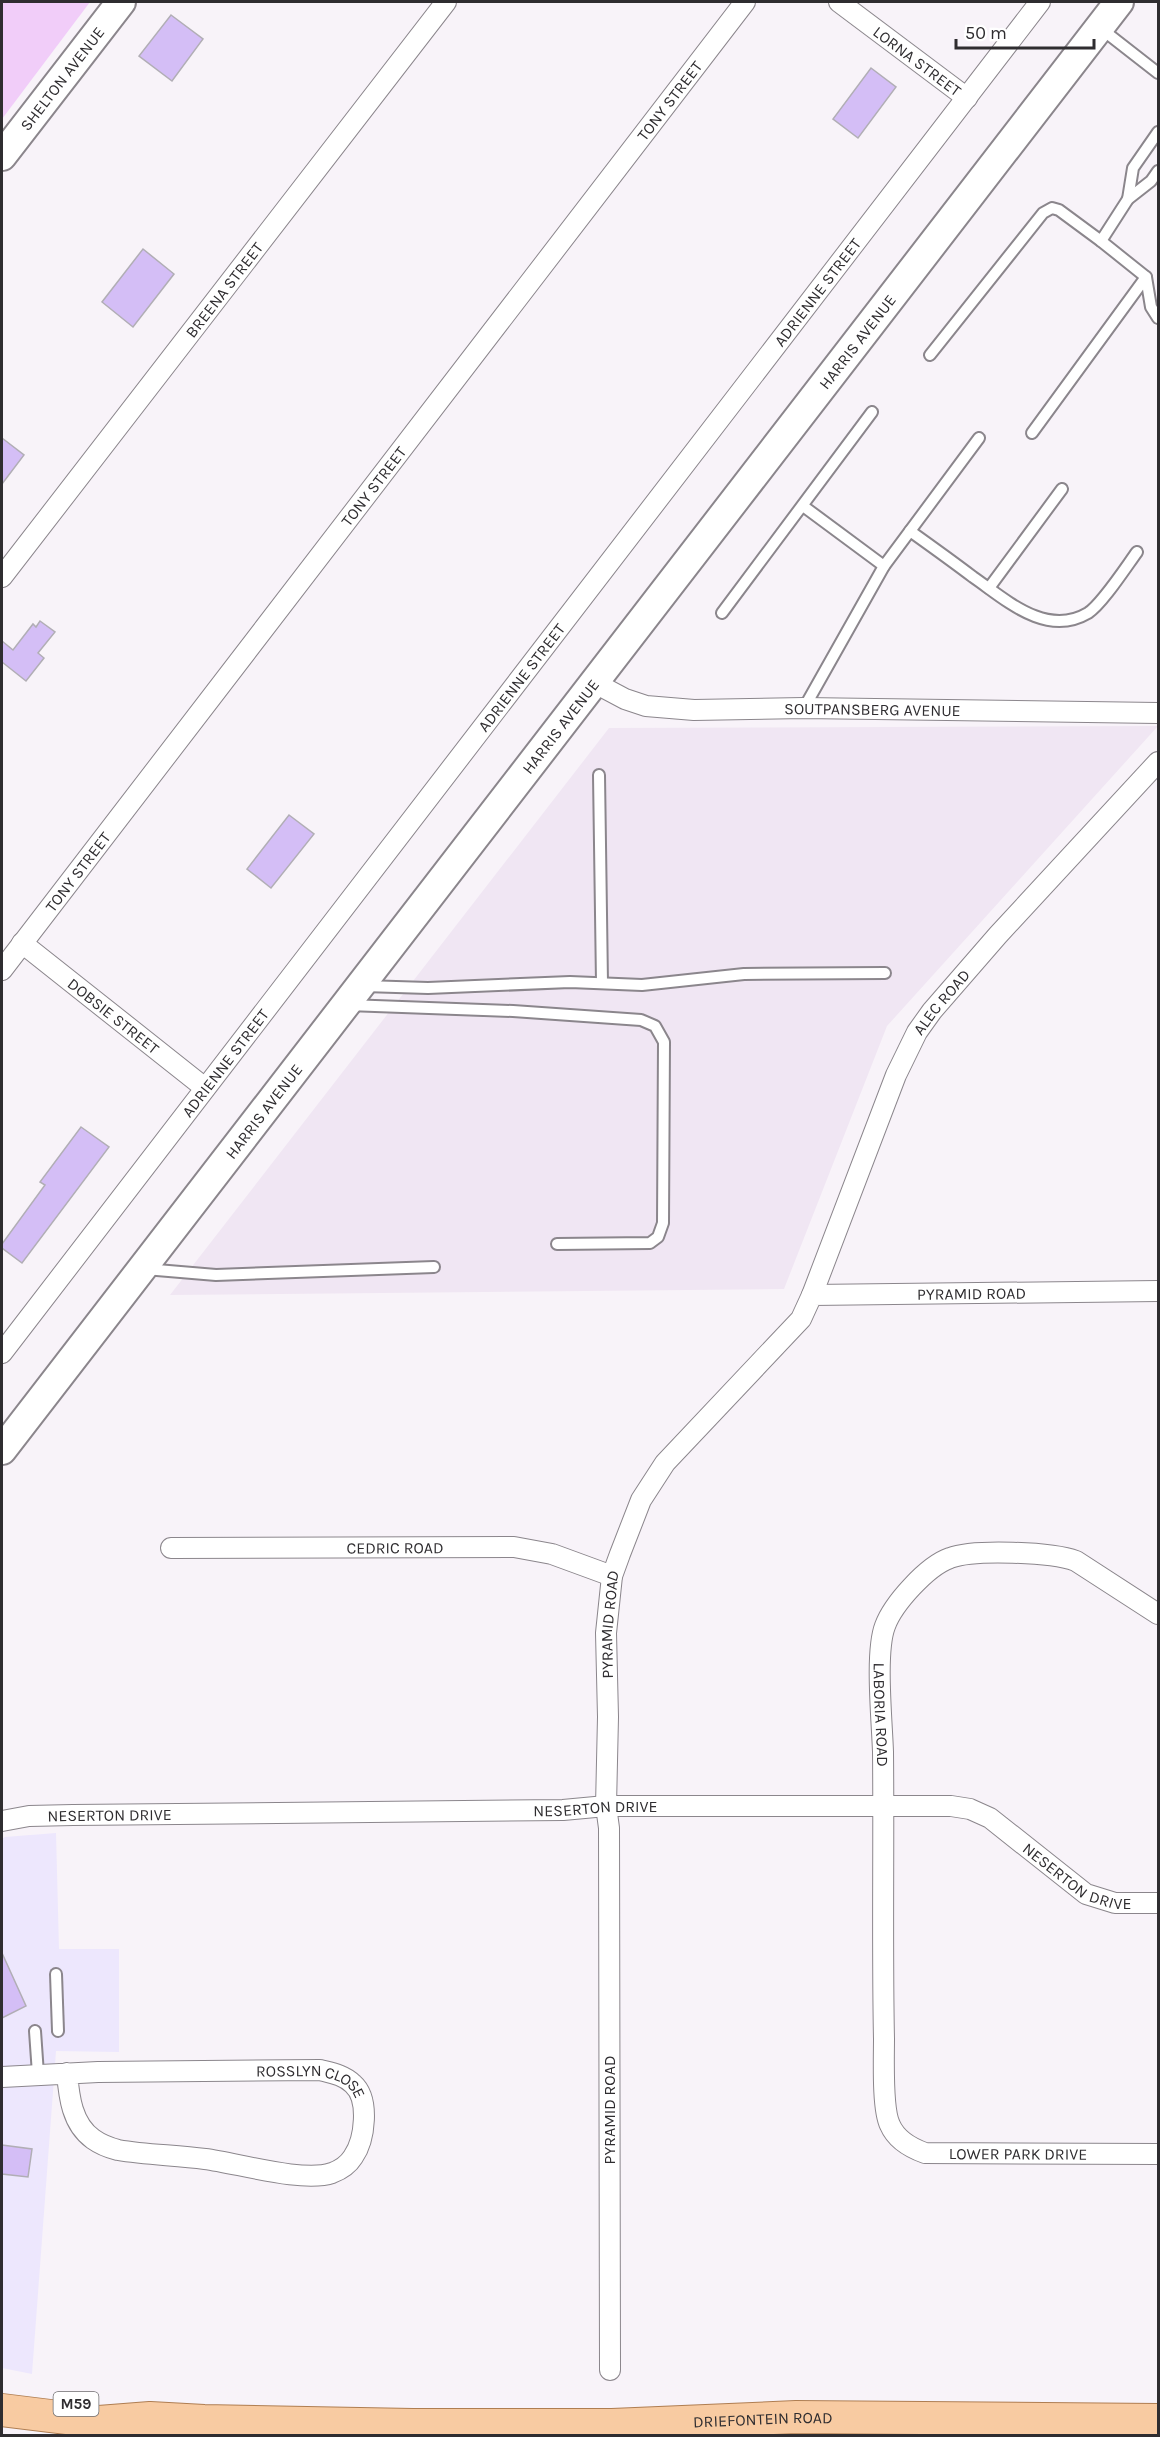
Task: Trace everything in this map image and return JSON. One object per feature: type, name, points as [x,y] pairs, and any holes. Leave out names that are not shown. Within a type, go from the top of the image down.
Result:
[{"type":"main road","name":"SHELTON AVENUE","points":[[2,156],[121,2]]},
{"type":"main road","name":"HARRIS AVENUE","points":[[2,1450],[1119,2]]},
{"type":"main road","name":"DRIEFONTEIN ROAD","points":[[2,2389],[150,2418]]},
{"type":"main road","name":"DRIEFONTEIN ROAD","points":[[2,2410],[99,2422],[150,2418],[413,2425],[612,2425],[730,2428],[1158,2420]]},
{"type":"street","name":"BREENA STREET","points":[[2,577],[446,2]]},
{"type":"street","name":"TONY STREET","points":[[2,970],[745,2]]},
{"type":"street","name":"LORNA STREET","points":[[839,2],[967,98]]},
{"type":"street","name":"ADRIENNE STREET","points":[[2,1353],[1040,2]]},
{"type":"street","name":"SOUTPANSBERG AVENUE","points":[[593,682],[625,699],[646,706],[694,710],[804,708],[1158,713]]},
{"type":"street","name":"ALEC ROAD","points":[[812,1295],[896,1075],[917,1032],[932,1011],[991,944],[1158,762]]},
{"type":"street","name":"DOBSIE STREET","points":[[22,943],[205,1088]]},
{"type":"street","name":"PYRAMID ROAD","points":[[610,2370],[609,1828],[606,1806],[608,1717],[606,1633],[612,1576],[641,1500],[656,1474],[801,1319],[812,1295],[1158,1291]]},
{"type":"street","name":"CEDRIC ROAD","points":[[171,1548],[514,1547],[552,1554],[612,1576]]},
{"type":"street","name":"LABORIA ROAD","points":[[889,2124],[883,2011],[882,1635],[890,1614],[936,1564],[950,1558],[964,1555],[1034,1554],[1062,1556],[1076,1561],[1158,1614]]},
{"type":"street","name":"NESERTON DRIVE","points":[[2,1821],[29,1816],[73,1815],[563,1810],[606,1806],[926,1804],[970,1809],[990,1818],[1086,1894],[1114,1903],[1158,1904]]},
{"type":"street","name":"ROSSLYN CLOSE","points":[[2,2077],[66,2073],[320,2070],[346,2078],[359,2090],[363,2107],[361,2140],[349,2163],[334,2172],[321,2176],[295,2174],[206,2159],[117,2150],[95,2141],[79,2122],[70,2103],[66,2073]]},
{"type":"street","name":"LOWER PARK DRIVE","points":[[889,2124],[908,2145],[924,2153],[1158,2154]]},
{"type":"lane","points":[[1098,27],[1158,73]]},
{"type":"lane","points":[[1128,199],[1134,168],[1158,132]]},
{"type":"lane","points":[[1101,241],[1128,199],[1151,181],[1158,171]]},
{"type":"lane","points":[[930,356],[1034,222],[1047,210],[1059,210],[1146,277],[1151,307],[1158,318]]},
{"type":"lane","points":[[1032,433],[1146,277]]},
{"type":"lane","points":[[722,613],[872,412]]},
{"type":"lane","points":[[804,708],[884,566],[979,438]]},
{"type":"lane","points":[[989,588],[1062,489]]},
{"type":"lane","points":[[804,506],[884,566]]},
{"type":"lane","points":[[910,531],[1020,610],[1042,619],[1059,620],[1080,616],[1092,610],[1137,552]]},
{"type":"lane","points":[[599,775],[602,983]]},
{"type":"lane","points":[[352,995],[428,988],[570,982],[642,985],[744,974],[885,973]]},
{"type":"lane","points":[[352,995],[513,1011],[641,1020],[655,1026],[664,1042],[663,1223],[658,1237],[650,1243],[557,1244]]},
{"type":"lane","points":[[142,1269],[216,1275],[434,1267]]},
{"type":"lane","points":[[56,1974],[58,2031]]},
{"type":"lane","points":[[35,2031],[38,2074]]},
{"type":"shaded area","points":[[2,2],[90,2],[2,119]]},
{"type":"shaded area","points":[[1158,726],[887,1026],[784,1289],[170,1295],[609,728]]},
{"type":"shaded area","points":[[56,1833],[59,1949],[119,1949],[119,2052],[56,2051],[32,2374],[2,2368],[2,1839]]},
{"type":"building","points":[[171,15],[203,39],[172,81],[139,56]]},
{"type":"building","points":[[871,68],[896,87],[858,138],[833,119]]},
{"type":"building","points":[[143,249],[174,274],[133,327],[102,302]]},
{"type":"building","points":[[2,438],[24,455],[2,484]]},
{"type":"building","points":[[40,621],[55,632],[38,653],[44,658],[26,681],[2,662],[2,641],[13,650],[33,624],[36,627]]},
{"type":"building","points":[[289,815],[314,834],[271,888],[247,869]]},
{"type":"building","points":[[81,1127],[109,1147],[22,1263],[2,1248],[2,1244],[45,1185],[40,1182]]},
{"type":"building","points":[[2,1953],[26,2006],[2,2018]]},
{"type":"building","points":[[2,2145],[32,2149],[28,2177],[2,2174]]}]
